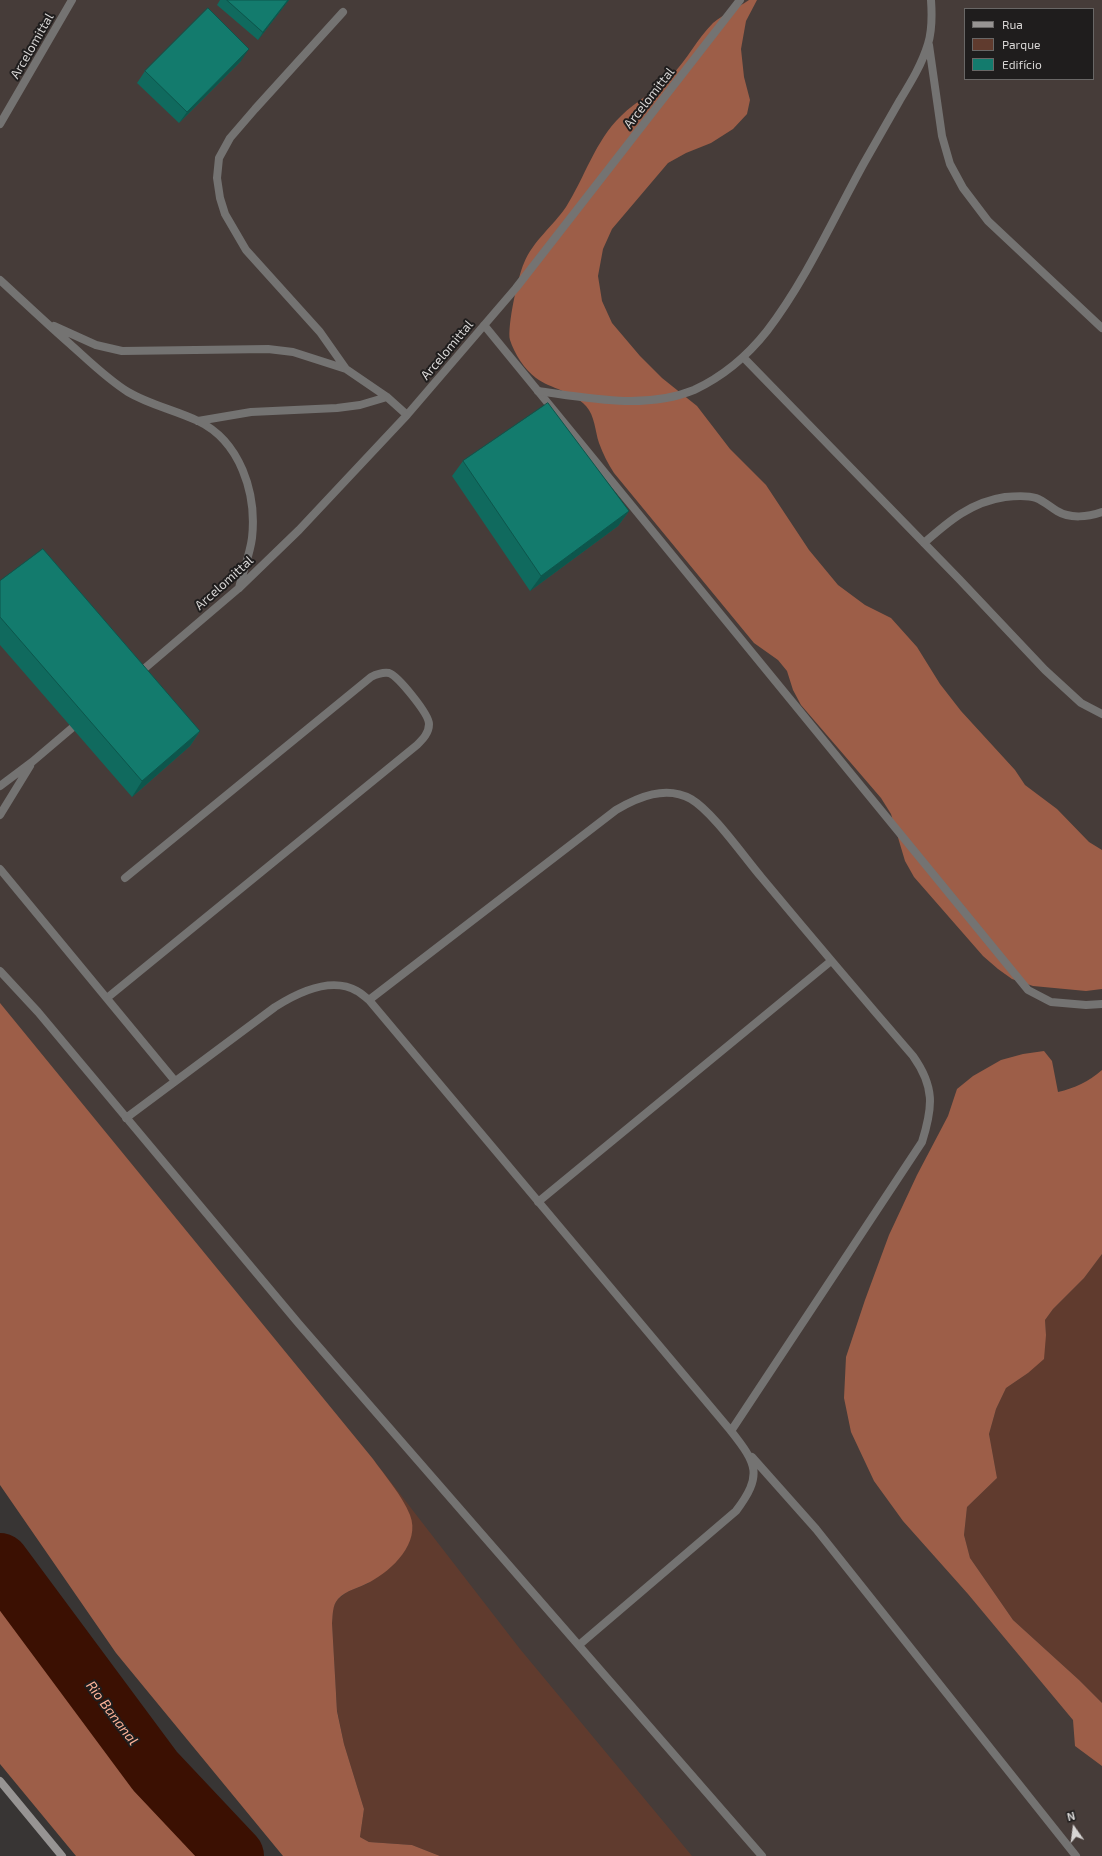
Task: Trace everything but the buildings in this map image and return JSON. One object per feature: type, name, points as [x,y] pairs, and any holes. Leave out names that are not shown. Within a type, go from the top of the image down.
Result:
[{"type":"main road","points":[[0,1781],[62,1856]]},
{"type":"street","name":"Arcelomittal","points":[[0,124],[72,0]]},
{"type":"street","name":"Arcelomittal","points":[[131,679],[239,588],[299,530],[407,415],[528,272],[740,0]]},
{"type":"street","points":[[931,0],[929,42],[942,136],[950,164],[963,188],[988,221],[1102,328]]},
{"type":"street","points":[[343,12],[230,138],[219,158],[216,178],[225,214],[246,250],[320,332],[346,369]]},
{"type":"street","points":[[538,391],[609,400],[642,401],[671,397],[694,390],[720,375],[743,357],[766,332],[791,298],[864,163],[919,69],[929,42]]},
{"type":"street","points":[[0,280],[90,362],[128,392],[150,404],[198,421],[214,430],[228,444],[240,463],[247,482],[253,512],[252,538],[239,588]]},
{"type":"street","points":[[47,323],[96,345],[122,351],[268,349],[293,352],[346,369],[387,397],[407,415]]},
{"type":"street","points":[[484,325],[1028,990],[1051,1002],[1086,1005],[1102,1004]]},
{"type":"street","points":[[743,357],[1045,670],[1081,703],[1102,714]]},
{"type":"street","points":[[198,421],[251,412],[337,408],[360,405],[387,397]]},
{"type":"street","points":[[924,543],[944,525],[970,507],[997,498],[1018,496],[1036,498],[1059,512],[1077,516],[1102,512]]},
{"type":"street","points":[[106,998],[417,745],[427,733],[429,726],[426,714],[394,676],[383,673],[371,677],[125,878]]},
{"type":"street","points":[[0,786],[32,762],[72,728]]},
{"type":"street","points":[[0,815],[32,762]]},
{"type":"street","points":[[369,1000],[616,810],[631,801],[646,796],[662,793],[677,794],[691,799],[704,810],[913,1056],[923,1069],[931,1096],[930,1110],[922,1142],[731,1432]]},
{"type":"street","points":[[0,869],[175,1081]]},
{"type":"street","points":[[538,1202],[831,961]]},
{"type":"street","points":[[0,971],[38,1012],[298,1324],[762,1856]]},
{"type":"street","points":[[126,1118],[275,1007],[302,992],[328,985],[340,985],[357,991],[369,1000],[744,1448],[816,1529],[1076,1856]]},
{"type":"street","points":[[579,1645],[736,1511],[750,1491],[754,1476],[753,1464],[744,1448]]},
{"type":"shaded area","points":[[0,0],[1102,0],[1102,1856],[462,1856],[0,1264]]},
{"type":"shaded area","points":[[749,0],[757,0],[746,21],[741,49],[744,77],[750,100],[747,114],[733,129],[711,143],[686,153],[668,163],[612,229],[603,249],[598,276],[602,301],[612,323],[640,356],[662,378],[697,406],[730,449],[766,485],[809,550],[838,585],[865,605],[891,618],[917,647],[940,684],[961,711],[1015,770],[1025,785],[1057,809],[1089,842],[1102,850],[1102,989],[1086,991],[1033,986],[1012,979],[983,956],[914,877],[905,861],[891,814],[881,798],[801,705],[793,690],[787,671],[778,660],[754,643],[614,473],[602,451],[593,419],[586,406],[568,393],[542,382],[532,375],[520,361],[510,340],[509,333],[514,302],[524,263],[538,241],[561,214],[573,196],[604,137],[621,116],[671,76],[713,23]]},
{"type":"shaded area","points":[[0,1003],[373,1459],[407,1508],[412,1525],[411,1536],[408,1545],[402,1554],[395,1563],[378,1577],[345,1593],[338,1599],[335,1605],[332,1623],[337,1711],[344,1744],[364,1809],[360,1837],[369,1842],[412,1845],[440,1856],[283,1856],[116,1653],[0,1485]]},
{"type":"shaded area","points":[[1044,1051],[1052,1061],[1058,1092],[1081,1084],[1102,1070],[1102,1254],[1084,1278],[1053,1309],[1045,1320],[1046,1335],[1044,1359],[1028,1373],[1006,1388],[996,1409],[989,1434],[997,1478],[967,1507],[964,1535],[970,1558],[1013,1620],[1102,1703],[1102,1766],[1075,1746],[1073,1720],[968,1594],[903,1521],[874,1481],[851,1432],[844,1398],[846,1357],[865,1300],[889,1235],[917,1175],[948,1116],[957,1089],[973,1076],[1001,1060],[1023,1054]]},
{"type":"shaded area","points":[[0,1609],[152,1804],[196,1856],[76,1856],[0,1764]]},
{"type":"green space","points":[[1102,1254],[1102,1703],[1013,1620],[970,1558],[964,1535],[967,1507],[997,1478],[989,1434],[996,1409],[1006,1388],[1028,1373],[1046,1335],[1045,1320],[1053,1309],[1084,1278]]},
{"type":"green space","points":[[373,1459],[520,1649],[692,1856],[440,1856],[412,1845],[369,1842],[360,1837],[364,1809],[344,1744],[337,1710],[332,1623],[333,1608],[337,1600],[347,1592],[369,1583],[409,1514],[395,1489]]},
{"type":"waterway","name":"Rio Bananal","points":[[0,1562],[155,1771],[235,1856]]}]
